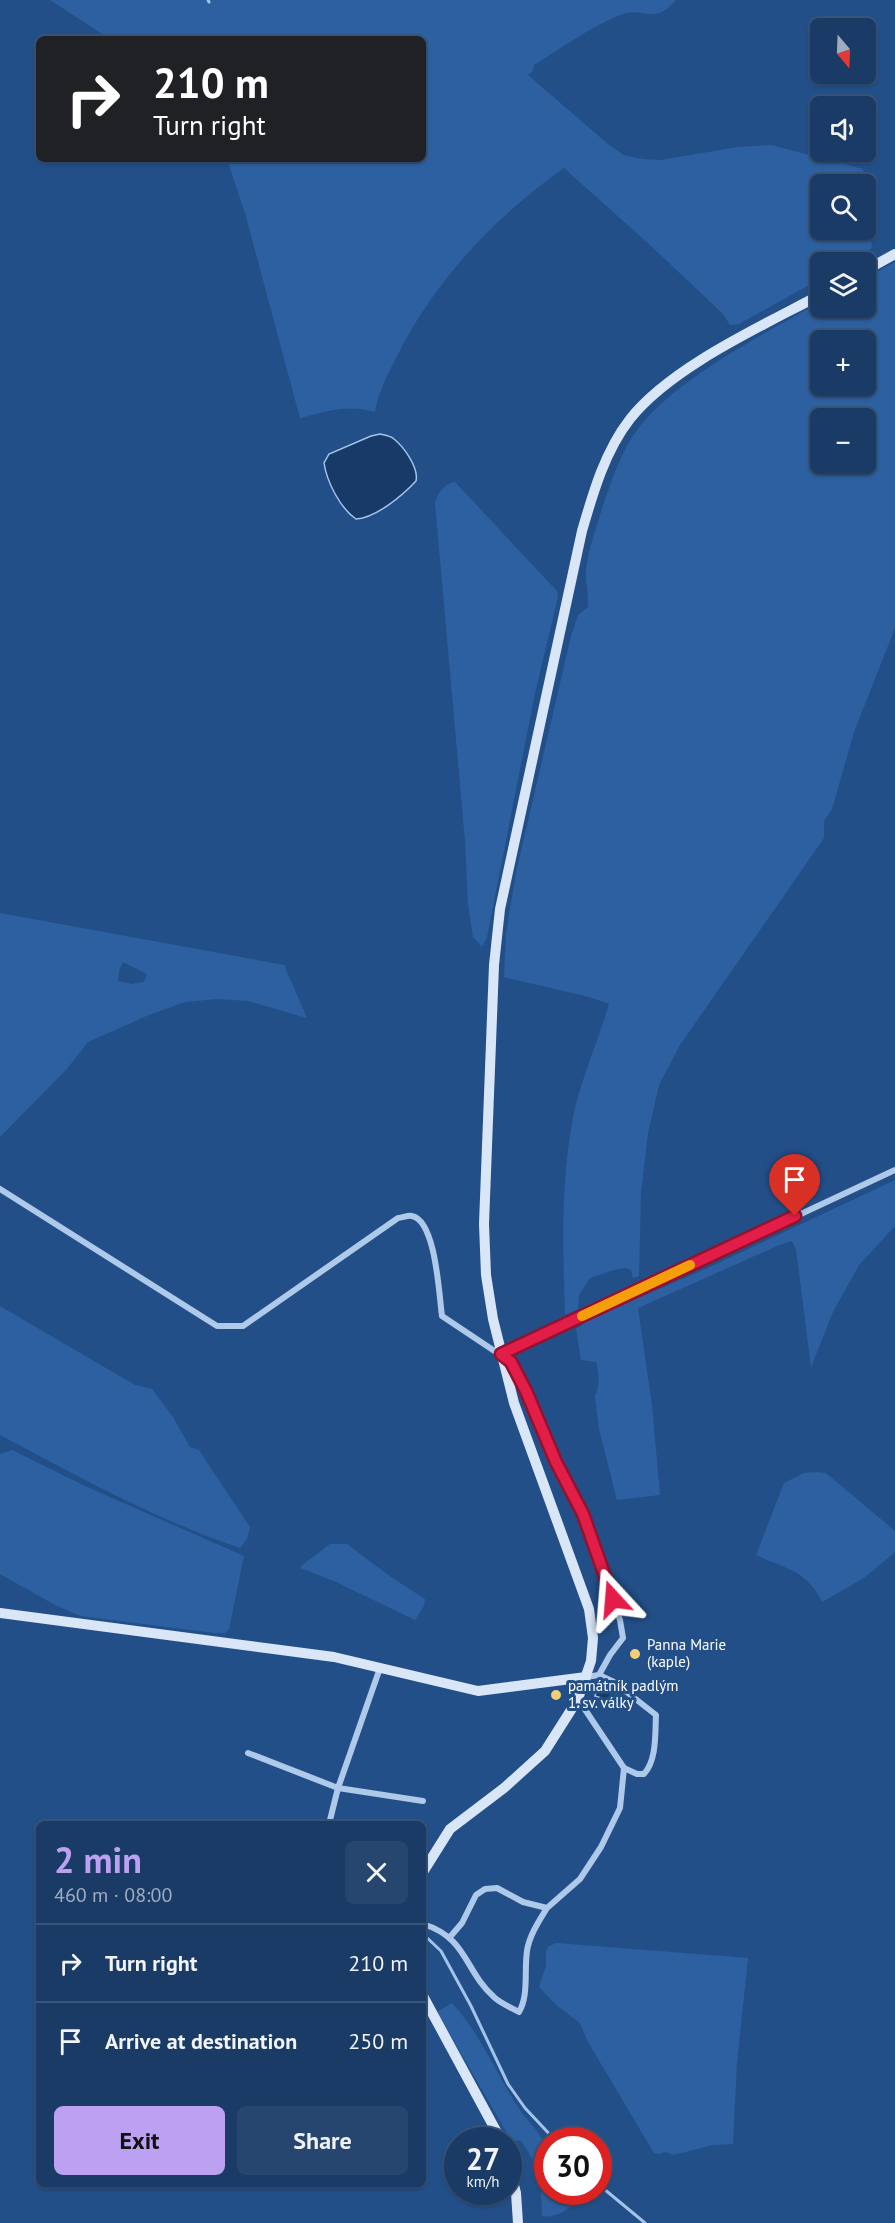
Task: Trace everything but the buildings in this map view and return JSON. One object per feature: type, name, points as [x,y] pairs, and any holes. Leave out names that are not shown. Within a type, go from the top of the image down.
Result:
[{"type":"main road","points":[[876,264],[895,254]]},
{"type":"main road","points":[[426,1867],[450,1829],[504,1788],[545,1751],[578,1699],[586,1677],[593,1638],[589,1609],[521,1424],[501,1354],[486,1275],[484,1224],[494,966],[498,920],[582,531],[609,453],[630,419],[651,397],[674,378],[724,347],[810,300]]},
{"type":"main road","points":[[0,1613],[334,1657],[478,1691],[586,1677]]},
{"type":"main road","points":[[426,2002],[494,2127]]},
{"type":"main road","points":[[517,2205],[518,2223]]},
{"type":"street","points":[[501,1354],[895,1170]]},
{"type":"street","points":[[0,1189],[217,1326],[243,1326],[398,1218],[412,1216],[423,1222],[431,1238],[442,1316],[511,1362],[556,1462],[583,1514],[620,1620],[623,1638],[599,1675]]},
{"type":"street","points":[[330,1821],[338,1788],[380,1668]]},
{"type":"street","points":[[578,1699],[624,1768],[637,1774],[644,1774],[649,1769],[655,1745],[656,1715],[614,1682],[599,1675],[586,1677]]},
{"type":"street","points":[[248,1753],[338,1788],[423,1801]]},
{"type":"street","points":[[426,1925],[450,1937],[477,1977],[495,1998],[519,2012],[524,2004],[527,1950],[536,1927],[547,1908],[580,1879],[601,1848],[620,1808],[624,1768]]},
{"type":"street","points":[[450,1937],[462,1923],[476,1895],[485,1889],[497,1888],[523,1902],[547,1908]]},
{"type":"shaded area","points":[[50,0],[676,0],[668,8],[655,14],[636,12],[609,20],[534,65],[533,71],[528,75],[609,145],[624,155],[661,160],[738,147],[771,145],[810,155],[810,162],[836,162],[863,169],[863,174],[810,174],[810,240],[871,240],[872,247],[868,252],[810,252],[810,285],[739,324],[730,325],[723,314],[564,168],[514,207],[448,276],[412,328],[387,376],[375,412],[346,409],[300,418],[245,213],[228,162],[426,162],[426,36],[105,36]]},
{"type":"shaded area","points":[[895,262],[895,628],[854,732],[832,809],[824,821],[824,838],[680,1045],[659,1085],[648,1133],[641,1193],[639,1276],[633,1278],[631,1270],[625,1268],[590,1278],[579,1295],[578,1309],[565,1315],[564,1209],[567,1156],[576,1104],[609,1004],[504,977],[506,934],[516,873],[571,636],[578,615],[588,607],[586,570],[588,555],[609,487],[622,455],[640,426],[657,408],[700,373],[810,308],[810,318],[876,318],[876,272]]},
{"type":"shaded area","points":[[380,434],[393,438],[406,452],[413,464],[416,481],[397,499],[380,510],[364,518],[356,519],[335,494],[324,463],[329,454]]},
{"type":"shaded area","points":[[455,482],[557,591],[558,597],[535,693],[487,937],[482,947],[473,937],[468,904],[465,841],[435,503],[442,490]]},
{"type":"shaded area","points":[[0,913],[284,965],[307,1018],[248,1001],[217,999],[185,1002],[149,1015],[88,1042],[66,1070],[0,1137]],"holes":[[[123,962],[147,974],[144,982],[132,984],[118,981]]]},
{"type":"shaded area","points":[[895,1180],[895,1226],[859,1265],[833,1312],[811,1367],[796,1249],[792,1241],[638,1308],[652,1405],[660,1495],[617,1500],[599,1429],[595,1396],[598,1383],[597,1366],[596,1362],[581,1360],[576,1329],[592,1318],[710,1267]]},
{"type":"shaded area","points":[[0,1306],[135,1385],[152,1389],[173,1417],[190,1447],[199,1450],[250,1527],[247,1539],[240,1548],[148,1511],[0,1435]]},
{"type":"shaded area","points":[[12,1450],[85,1486],[244,1556],[229,1629],[225,1633],[214,1633],[81,1616],[55,1605],[0,1574],[0,1454]]},
{"type":"shaded area","points":[[804,1473],[826,1473],[895,1531],[895,1552],[864,1578],[822,1602],[810,1583],[795,1572],[756,1555],[784,1483]]},
{"type":"shaded area","points":[[330,1544],[347,1544],[425,1599],[424,1606],[415,1620],[301,1568]]},
{"type":"shaded area","points":[[598,1685],[617,1691],[614,1702],[595,1696]]},
{"type":"shaded area","points":[[556,1943],[748,1958],[737,2063],[733,2144],[713,2145],[674,2155],[666,2152],[654,2153],[588,2042],[580,2023],[556,2005],[539,1987],[546,1966],[546,1952],[548,1947]]},
{"type":"shaded area","points":[[452,2003],[470,2026],[516,2104],[534,2128],[534,2163],[522,2143],[522,2127],[503,2127],[437,2012]]},
{"type":"shaded area","points":[[541,2205],[571,2205],[560,2213],[542,2216]]},
{"type":"waterway","points":[[426,1937],[441,1951],[471,2006],[508,2084],[525,2108],[543,2127]]},
{"type":"waterway","points":[[612,2196],[645,2223]]},
{"type":"slow traffic","points":[[582,1316],[690,1265]]},
{"type":"place","name":"Panna Marie (kaple)","points":[[635,1654]]},
{"type":"place","name":"památník padlým 1. sv. války","points":[[556,1695]]},
{"type":"route","points":[[613,1599],[583,1514],[556,1462],[526,1391],[511,1362],[501,1354],[795,1216]]}]
